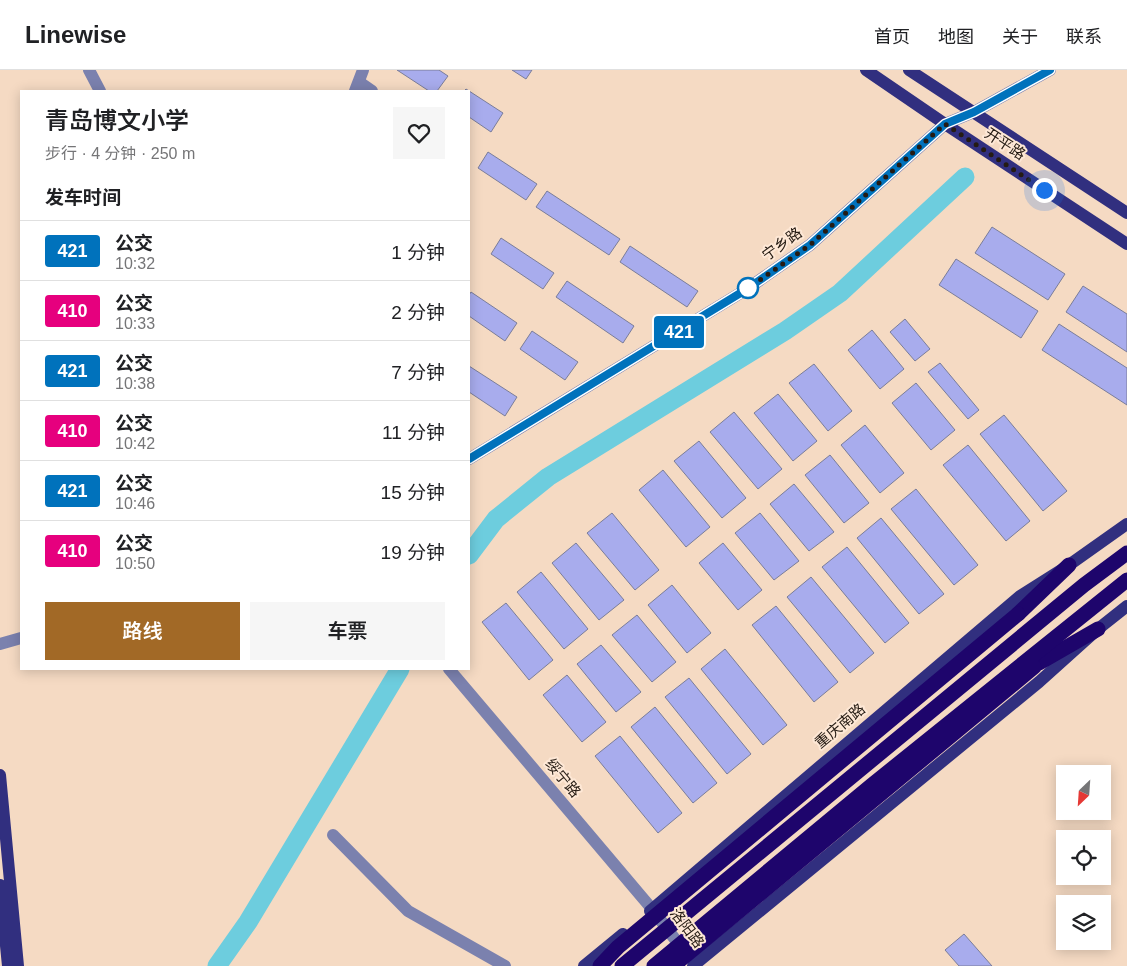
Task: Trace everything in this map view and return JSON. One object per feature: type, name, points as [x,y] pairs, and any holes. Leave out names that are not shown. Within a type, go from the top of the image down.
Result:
[{"type":"highway","points":[[622,966],[1030,629],[1127,553]]},
{"type":"highway","points":[[600,966],[618,947],[1018,614],[1069,566]]},
{"type":"highway","points":[[654,966],[872,785],[1127,580]]},
{"type":"highway","points":[[673,966],[1040,663],[1098,629]]},
{"type":"main road","name":"开平路","points":[[866,70],[1127,244]]},
{"type":"main road","name":"开平路","points":[[909,70],[1127,213]]},
{"type":"main road","name":"重庆南路","points":[[584,966],[1020,596],[1069,566],[1127,524]]},
{"type":"main road","points":[[694,966],[1038,682],[1127,606]]},
{"type":"main road","points":[[0,775],[18,966]]},
{"type":"main road","points":[[0,885],[8,966]]},
{"type":"street","points":[[89,70],[99,90]]},
{"type":"street","points":[[1022,85],[1029,70]]},
{"type":"street","name":"宁乡路","points":[[470,458],[747,289],[810,245],[945,124],[974,112],[1050,70]]},
{"type":"street","points":[[359,81],[371,90]]},
{"type":"street","points":[[0,644],[20,638]]},
{"type":"street","name":"绥宁路","points":[[450,670],[652,909]]},
{"type":"street","points":[[333,835],[408,911],[505,966]]},
{"type":"street","name":"洛阳路","points":[[652,909],[694,966]]},
{"type":"building","points":[[397,70],[439,70],[448,76],[438,90],[427,90]]},
{"type":"building","points":[[512,70],[532,70],[526,79]]},
{"type":"building","points":[[470,92],[503,113],[491,132],[470,118]]},
{"type":"building","points":[[488,152],[537,184],[526,200],[478,168]]},
{"type":"building","points":[[547,191],[620,239],[609,255],[536,207]]},
{"type":"building","points":[[992,227],[1065,274],[1048,300],[975,253]]},
{"type":"building","points":[[501,238],[554,273],[543,289],[491,254]]},
{"type":"building","points":[[630,246],[698,291],[687,307],[620,262]]},
{"type":"building","points":[[956,259],[1038,311],[1021,338],[939,285]]},
{"type":"building","points":[[567,281],[634,326],[623,343],[556,297]]},
{"type":"building","points":[[1083,286],[1127,314],[1127,352],[1066,312]]},
{"type":"building","points":[[471,292],[517,323],[505,341],[470,317]]},
{"type":"building","points":[[905,319],[930,349],[915,361],[890,332]]},
{"type":"building","points":[[1059,324],[1127,368],[1127,405],[1042,350]]},
{"type":"building","points":[[872,330],[904,369],[880,389],[848,350]]},
{"type":"building","points":[[532,331],[578,362],[565,380],[520,349]]},
{"type":"building","points":[[940,363],[979,410],[968,419],[928,372]]},
{"type":"building","points":[[814,364],[852,411],[828,431],[789,383]]},
{"type":"building","points":[[470,367],[517,397],[505,416],[470,393]]},
{"type":"building","points":[[916,383],[955,430],[931,450],[892,403]]},
{"type":"building","points":[[778,394],[817,441],[793,461],[754,413]]},
{"type":"building","points":[[734,412],[782,469],[758,489],[710,432]]},
{"type":"building","points":[[1004,415],[1067,491],[1043,511],[980,434]]},
{"type":"building","points":[[865,425],[904,473],[880,493],[841,445]]},
{"type":"building","points":[[699,441],[746,498],[722,518],[674,461]]},
{"type":"building","points":[[968,445],[1030,521],[1006,541],[943,465]]},
{"type":"building","points":[[830,455],[869,503],[844,523],[805,475]]},
{"type":"building","points":[[663,470],[710,527],[686,547],[639,490]]},
{"type":"building","points":[[794,484],[834,532],[809,551],[770,504]]},
{"type":"building","points":[[916,489],[978,565],[954,585],[891,509]]},
{"type":"building","points":[[612,513],[659,570],[635,590],[587,533]]},
{"type":"building","points":[[760,513],[799,561],[774,580],[735,533]]},
{"type":"building","points":[[881,518],[944,594],[919,614],[857,538]]},
{"type":"building","points":[[576,543],[624,600],[599,620],[552,563]]},
{"type":"building","points":[[723,543],[762,590],[738,610],[699,563]]},
{"type":"building","points":[[847,547],[909,623],[885,643],[822,567]]},
{"type":"building","points":[[541,572],[588,629],[564,649],[517,592]]},
{"type":"building","points":[[811,577],[874,653],[850,673],[787,597]]},
{"type":"building","points":[[672,585],[711,633],[687,653],[648,605]]},
{"type":"building","points":[[506,603],[553,660],[529,680],[482,622]]},
{"type":"building","points":[[776,606],[838,682],[814,702],[752,625]]},
{"type":"building","points":[[637,615],[676,662],[652,682],[612,635]]},
{"type":"building","points":[[601,645],[641,692],[616,712],[577,664]]},
{"type":"building","points":[[725,649],[787,725],[763,745],[701,669]]},
{"type":"building","points":[[567,675],[606,722],[582,742],[543,695]]},
{"type":"building","points":[[689,678],[751,754],[727,774],[665,697]]},
{"type":"building","points":[[655,707],[717,783],[693,803],[631,727]]},
{"type":"building","points":[[620,736],[682,813],[658,833],[595,756]]},
{"type":"building","points":[[964,934],[992,966],[959,966],[945,950]]},
{"type":"waterway","points":[[470,554],[496,519],[548,477],[785,331],[840,293],[965,177]]},
{"type":"waterway","points":[[217,966],[248,922],[399,670]]},
{"type":"bus line","name":"421","points":[[470,458],[747,289],[810,245],[945,124],[974,112],[1050,70]]},
{"type":"route","points":[[748,288],[810,245],[945,124],[1044,190]]}]
